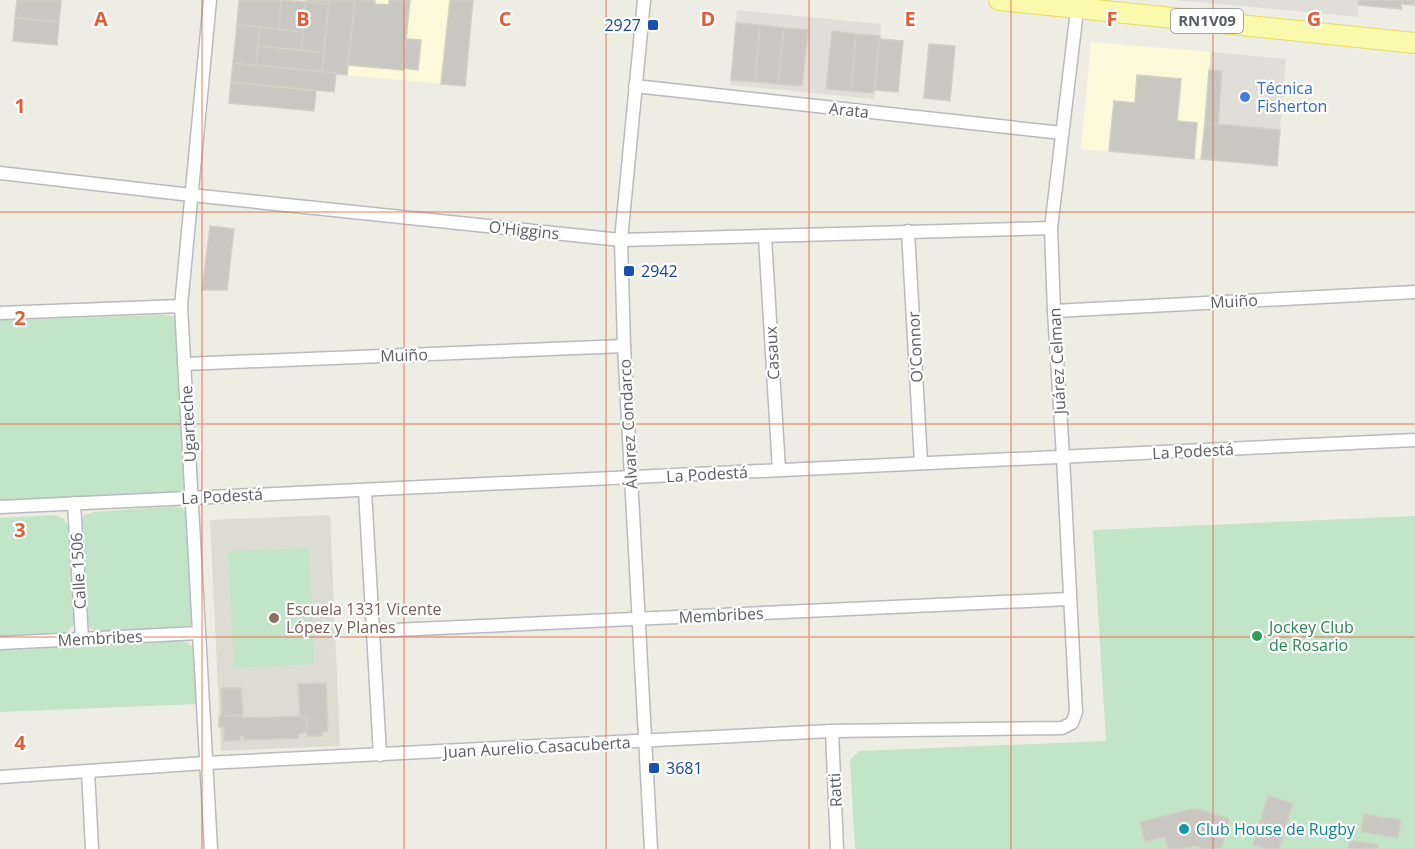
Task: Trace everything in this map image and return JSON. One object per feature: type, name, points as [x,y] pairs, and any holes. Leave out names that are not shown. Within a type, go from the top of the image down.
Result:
[{"type":"main road","name":"RN1V09","points":[[999,0],[1078,4],[1415,43]]},
{"type":"street","name":"Ugarteche","points":[[210,0],[181,306],[211,849]]},
{"type":"street","name":"Álvarez Condarco","points":[[644,0],[621,240],[624,346],[651,849]]},
{"type":"street","name":"Juárez Celman","points":[[1072,723],[1076,712],[1050,228],[1078,4]]},
{"type":"street","name":"Arata","points":[[635,86],[1062,133]]},
{"type":"street","name":"O'Higgins","points":[[0,172],[191,195],[621,240],[1050,228]]},
{"type":"street","name":"O'Connor","points":[[908,231],[921,463]]},
{"type":"street","name":"Casaux","points":[[765,237],[779,470]]},
{"type":"street","name":"Muiño","points":[[1054,311],[1415,292]]},
{"type":"street","points":[[0,313],[181,306]]},
{"type":"street","name":"Muiño","points":[[184,364],[624,346]]},
{"type":"street","name":"La Podestá","points":[[0,507],[1415,440]]},
{"type":"street","points":[[365,490],[380,754]]},
{"type":"street","name":"Calle 1506","points":[[74,503],[82,639]]},
{"type":"street","name":"Membribes","points":[[372,631],[1069,599]]},
{"type":"street","name":"Membribes","points":[[0,643],[199,633]]},
{"type":"street","name":"Juan Aurelio Casacuberta","points":[[0,777],[206,763],[832,731],[1062,728],[1072,723]]},
{"type":"street","name":"Ratti","points":[[832,731],[837,849]]},
{"type":"street","points":[[88,771],[92,849]]},
{"type":"shaded area","points":[[355,0],[473,0],[465,86],[347,75]]},
{"type":"shaded area","points":[[1176,0],[1359,0],[1358,17]]},
{"type":"shaded area","points":[[737,10],[881,24],[874,99],[730,85]]},
{"type":"shaded area","points":[[1091,42],[1211,52],[1201,159],[1081,149]]},
{"type":"shaded area","name":"Técnica Fisherton","points":[[1211,52],[1286,59],[1277,166],[1201,159]]},
{"type":"shaded area","name":"Escuela 1331 Vicente López y Planes","points":[[330,515],[340,746],[221,751],[210,520]]},
{"type":"green space","points":[[173,316],[177,320],[185,488],[183,493],[0,503],[0,320]]},
{"type":"green space","points":[[175,506],[187,513],[193,621],[183,630],[99,634],[85,622],[80,526],[84,515],[94,512]]},
{"type":"green space","points":[[54,515],[63,518],[69,527],[75,622],[65,636],[0,639],[0,518]]},
{"type":"green space","name":"Jockey Club de Rosario","points":[[1415,516],[1415,849],[855,849],[850,760],[859,751],[1106,741],[1093,530]]},
{"type":"green space","points":[[309,548],[314,664],[234,668],[228,551]]},
{"type":"green space","points":[[180,641],[193,647],[198,704],[0,712],[0,650]]},
{"type":"building","points":[[17,0],[61,0],[59,22],[15,18]]},
{"type":"building","points":[[239,0],[281,0],[279,29],[237,25]]},
{"type":"building","points":[[281,0],[306,2],[303,32],[279,29]]},
{"type":"building","points":[[306,0],[329,0],[328,4],[306,2]]},
{"type":"building","points":[[329,0],[355,0],[347,75],[322,72]]},
{"type":"building","points":[[355,0],[375,0],[375,4],[389,5],[389,0],[410,0],[403,70],[348,65]]},
{"type":"building","points":[[450,0],[473,0],[465,86],[441,84]]},
{"type":"building","points":[[1359,0],[1402,0],[1401,9],[1359,5]]},
{"type":"building","points":[[1402,0],[1415,0],[1415,5],[1402,4]]},
{"type":"building","points":[[306,2],[328,4],[324,53],[301,50]]},
{"type":"building","points":[[15,18],[59,22],[57,45],[13,41]]},
{"type":"building","points":[[736,23],[760,25],[755,82],[731,80]]},
{"type":"building","points":[[237,25],[260,27],[256,66],[233,63]]},
{"type":"building","points":[[760,25],[784,28],[778,84],[755,82]]},
{"type":"building","points":[[260,27],[303,32],[301,50],[258,46]]},
{"type":"building","points":[[784,28],[808,30],[802,86],[778,84]]},
{"type":"building","points":[[832,31],[856,34],[851,91],[826,89]]},
{"type":"building","points":[[856,34],[880,36],[874,93],[851,91]]},
{"type":"building","points":[[406,39],[421,40],[418,70],[403,68]]},
{"type":"building","points":[[879,39],[903,41],[898,92],[875,90]]},
{"type":"building","points":[[929,44],[955,46],[950,101],[924,98]]},
{"type":"building","points":[[258,46],[324,53],[322,72],[256,66]]},
{"type":"building","points":[[233,63],[336,73],[334,92],[231,82]]},
{"type":"building","points":[[1209,70],[1222,71],[1218,125],[1205,123]]},
{"type":"building","points":[[1137,75],[1181,79],[1177,121],[1197,123],[1194,159],[1109,151],[1114,101],[1135,103]]},
{"type":"building","points":[[231,82],[316,91],[314,111],[229,103]]},
{"type":"building","points":[[1205,123],[1280,130],[1277,166],[1201,159]]},
{"type":"building","points":[[210,226],[234,229],[227,290],[202,290]]},
{"type":"building","points":[[326,683],[328,731],[322,732],[322,736],[307,736],[306,716],[300,716],[298,684]]},
{"type":"building","points":[[221,688],[241,688],[243,715],[222,716]]},
{"type":"building","points":[[243,715],[243,718],[306,716],[306,732],[298,734],[298,738],[244,740],[244,736],[240,736],[240,740],[224,741],[224,727],[219,727],[219,716]]},
{"type":"building","points":[[1268,796],[1293,803],[1279,849],[1264,849],[1253,845]]},
{"type":"building","name":"Club House de Rugby","points":[[1195,808],[1230,819],[1221,849],[1204,849],[1195,846],[1168,849],[1165,837],[1145,842],[1140,822]]},
{"type":"building","points":[[1364,814],[1401,820],[1398,838],[1361,832]]},
{"type":"building","points":[[1350,840],[1378,845],[1378,849],[1348,849]]},
{"type":"place","name":"2927","points":[[653,25]]},
{"type":"place","name":"Técnica Fisherton","points":[[1245,97]]},
{"type":"place","name":"2942","points":[[629,271]]},
{"type":"place","name":"Escuela 1331 Vicente López y Planes","points":[[274,618]]},
{"type":"place","name":"Jockey Club de Rosario","points":[[1257,636]]},
{"type":"place","name":"3681","points":[[654,768]]},
{"type":"place","name":"Club House de Rugby","points":[[1184,829]]}]
